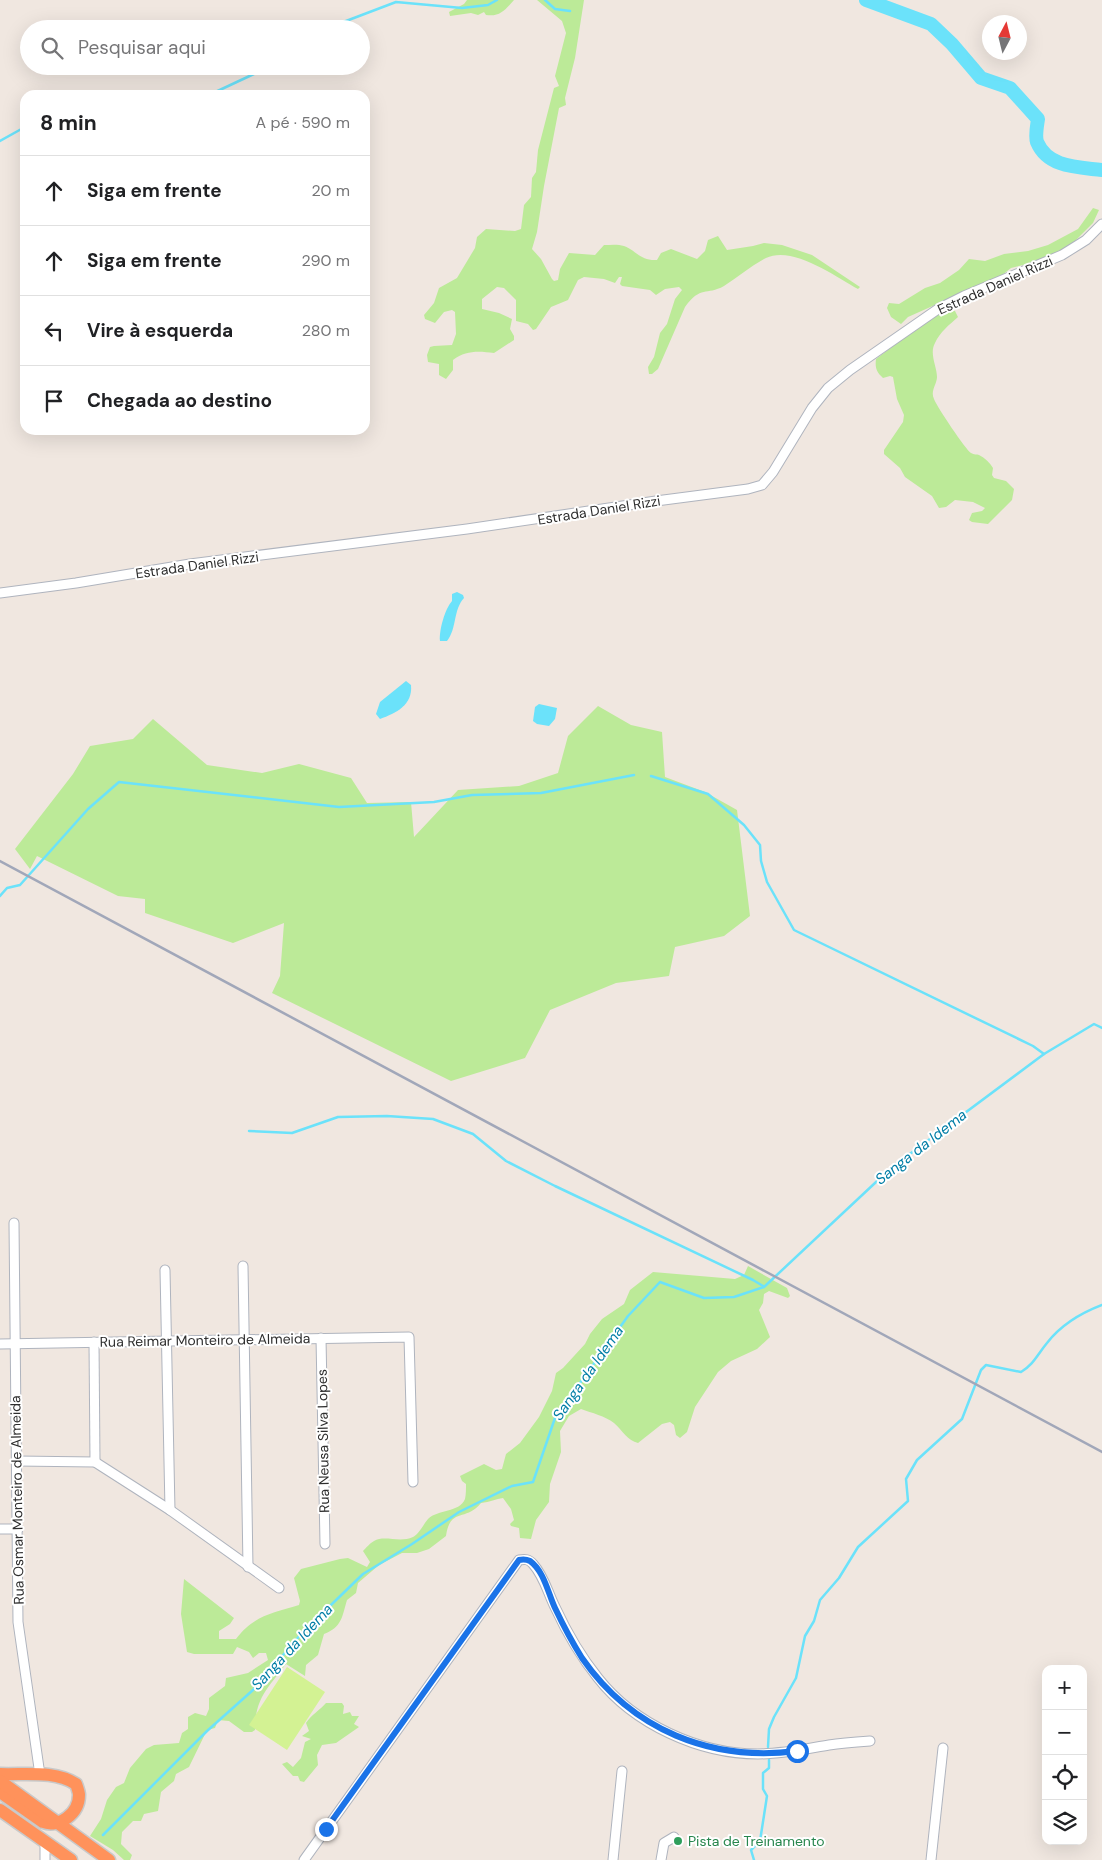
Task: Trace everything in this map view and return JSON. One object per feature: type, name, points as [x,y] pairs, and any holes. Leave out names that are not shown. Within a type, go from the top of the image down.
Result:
[{"type":"highway","points":[[0,1774],[66,1778],[76,1784],[79,1796],[75,1810],[67,1818],[50,1824],[43,1822],[0,1792]]},
{"type":"highway","points":[[0,1781],[109,1860]]},
{"type":"highway","points":[[0,1810],[71,1860]]},
{"type":"street","name":"Estrada Daniel Rizzi","points":[[0,593],[76,583],[190,564],[510,523],[656,500],[748,489],[762,485],[773,472],[812,408],[828,388],[850,370],[938,309],[964,296],[1062,256],[1086,240],[1102,224]]},
{"type":"street","name":"Rua Osmar Monteiro de Almeida","points":[[14,1223],[18,1622],[40,1775]]},
{"type":"street","points":[[243,1266],[248,1567]]},
{"type":"street","points":[[165,1270],[170,1510]]},
{"type":"street","name":"Rua Reimar Monteiro de Almeida","points":[[0,1344],[409,1337],[413,1482]]},
{"type":"street","name":"Rua Neusa Silva Lopes","points":[[321,1338],[325,1544]]},
{"type":"street","points":[[94,1342],[95,1462]]},
{"type":"street","points":[[17,1461],[95,1462],[170,1510],[279,1588]]},
{"type":"street","points":[[0,1530],[18,1529]]},
{"type":"street","points":[[304,1860],[519,1560],[525,1559],[531,1562],[539,1571],[558,1614],[582,1657],[614,1696],[635,1713],[661,1728],[688,1741],[715,1749],[756,1754],[870,1741]]},
{"type":"street","points":[[931,1860],[944,1748]]},
{"type":"street","points":[[613,1860],[622,1771]]},
{"type":"street","points":[[661,1860],[664,1843],[674,1837]]},
{"type":"street","points":[[45,1842],[45,1860]]},
{"type":"green space","points":[[467,0],[514,0],[505,10],[495,15],[486,15],[484,12],[478,15],[471,13],[450,16],[449,12],[464,4]]},
{"type":"green space","points":[[537,0],[584,0],[575,58],[565,98],[566,105],[559,108],[537,232],[532,249],[541,259],[554,281],[558,280],[560,269],[569,253],[595,255],[604,245],[617,245],[624,246],[651,260],[657,260],[661,253],[671,249],[697,259],[705,251],[708,240],[718,236],[727,250],[764,243],[782,245],[812,255],[860,287],[858,289],[826,270],[800,259],[776,255],[766,258],[724,286],[695,296],[685,307],[658,369],[649,374],[648,367],[654,357],[660,333],[667,324],[675,299],[682,290],[679,287],[665,289],[656,295],[650,290],[622,286],[620,284],[622,277],[619,277],[615,283],[604,279],[584,277],[578,280],[568,300],[551,307],[536,329],[533,330],[528,324],[516,321],[516,300],[504,288],[497,287],[482,299],[482,309],[499,313],[512,319],[510,329],[514,340],[494,353],[478,352],[463,354],[453,360],[453,370],[446,379],[439,375],[439,364],[428,362],[427,355],[430,347],[452,345],[456,334],[455,312],[452,310],[444,312],[435,323],[425,319],[424,315],[434,303],[439,288],[457,278],[475,248],[477,237],[486,229],[515,231],[521,229],[524,205],[531,197],[532,178],[536,172],[538,150],[554,88],[559,86],[555,76],[566,33],[562,21]]},
{"type":"green space","points":[[1093,208],[1099,210],[1093,223],[1072,244],[1059,252],[1039,261],[1011,268],[992,283],[964,292],[908,317],[901,324],[891,317],[887,308],[889,303],[899,304],[925,288],[940,283],[959,270],[969,259],[985,261],[1004,254],[1028,251],[1048,245],[1078,229]]},
{"type":"green space","points":[[948,310],[955,311],[958,317],[942,332],[933,347],[937,373],[937,380],[933,390],[934,399],[968,450],[989,462],[993,468],[992,475],[994,478],[1006,481],[1014,489],[1012,500],[988,524],[969,520],[972,513],[982,511],[985,508],[973,502],[955,500],[946,507],[939,508],[932,496],[905,477],[900,468],[884,454],[884,450],[903,422],[904,415],[897,399],[893,377],[883,378],[879,374],[876,369],[876,359],[934,315]]},
{"type":"green space","points":[[598,706],[631,725],[662,732],[665,777],[705,792],[737,810],[750,916],[724,936],[675,947],[669,976],[616,983],[550,1010],[525,1058],[451,1081],[272,993],[280,976],[284,923],[233,943],[145,913],[145,899],[118,896],[37,856],[30,869],[15,849],[73,774],[90,746],[133,739],[153,719],[207,765],[262,773],[299,764],[351,778],[367,803],[411,802],[414,837],[458,790],[519,786],[558,773],[568,736]]},
{"type":"green space","points":[[748,1266],[787,1288],[790,1296],[788,1298],[769,1291],[764,1294],[763,1303],[759,1310],[770,1337],[757,1349],[731,1361],[718,1372],[695,1407],[687,1432],[680,1438],[676,1435],[674,1425],[670,1422],[662,1424],[638,1443],[628,1438],[607,1418],[581,1409],[569,1416],[560,1431],[561,1452],[550,1484],[549,1502],[536,1520],[531,1539],[520,1538],[519,1528],[511,1526],[510,1524],[514,1520],[511,1509],[503,1498],[481,1503],[470,1512],[455,1518],[448,1527],[446,1536],[429,1549],[417,1553],[402,1553],[379,1565],[358,1583],[356,1593],[347,1600],[338,1625],[324,1634],[318,1655],[306,1665],[305,1676],[286,1664],[260,1701],[255,1730],[244,1732],[229,1721],[218,1720],[215,1728],[207,1730],[189,1767],[176,1774],[174,1781],[161,1792],[158,1811],[144,1814],[141,1821],[133,1821],[122,1832],[121,1844],[132,1855],[130,1860],[124,1860],[113,1850],[90,1836],[101,1819],[107,1800],[116,1787],[124,1783],[130,1768],[146,1749],[154,1745],[179,1743],[182,1733],[188,1729],[188,1717],[195,1713],[206,1716],[209,1709],[209,1698],[225,1686],[226,1678],[248,1673],[268,1660],[266,1653],[259,1653],[253,1658],[249,1652],[237,1647],[233,1654],[194,1654],[187,1652],[181,1614],[184,1579],[234,1618],[230,1624],[219,1631],[219,1639],[236,1639],[242,1631],[256,1620],[299,1605],[300,1601],[294,1578],[301,1569],[348,1558],[367,1567],[370,1562],[363,1551],[373,1542],[378,1539],[408,1539],[413,1537],[432,1516],[458,1507],[465,1499],[466,1484],[460,1476],[484,1464],[496,1470],[502,1469],[506,1454],[520,1443],[539,1417],[552,1391],[556,1373],[585,1344],[602,1319],[624,1304],[630,1290],[653,1272],[735,1279],[744,1275]]},
{"type":"green space","points":[[287,1667],[325,1692],[287,1750],[249,1725]]},
{"type":"green space","points":[[326,1703],[342,1703],[344,1706],[343,1714],[350,1712],[352,1716],[359,1716],[354,1724],[359,1727],[336,1743],[322,1745],[317,1755],[318,1765],[304,1782],[300,1781],[298,1776],[293,1776],[282,1764],[287,1762],[293,1767],[301,1758],[305,1742],[311,1739],[302,1736],[309,1731],[306,1723]]},
{"type":"water","points":[[457,592],[463,595],[464,598],[458,608],[450,636],[447,641],[440,641],[440,631],[445,614],[452,601],[452,594]]},
{"type":"water","points":[[406,681],[411,685],[411,692],[406,703],[397,711],[380,719],[376,714],[380,702]]},
{"type":"water","points":[[539,704],[557,708],[555,719],[549,726],[537,724],[533,721],[535,707]]},
{"type":"waterway","points":[[349,20],[396,2],[462,8],[488,5],[497,0]]},
{"type":"waterway","points":[[545,0],[555,9],[570,11]]},
{"type":"waterway","points":[[866,0],[931,24],[952,44],[981,78],[1010,88],[1038,119],[1037,142],[1048,157],[1065,165],[1102,170]]},
{"type":"waterway","points":[[220,90],[252,75]]},
{"type":"waterway","points":[[0,141],[20,130]]},
{"type":"waterway","points":[[0,896],[7,888],[20,885],[88,809],[119,782],[339,807],[434,802],[472,795],[541,793],[634,775]]},
{"type":"waterway","points":[[651,776],[708,794],[744,825],[760,845],[761,861],[767,882],[794,930],[1033,1046],[1044,1054]]},
{"type":"waterway","name":"Sanga da Idema","points":[[103,1835],[207,1731],[253,1690],[302,1633],[363,1574],[459,1512],[512,1486],[533,1482],[555,1418],[628,1316],[660,1282],[704,1298],[734,1297],[764,1287],[891,1168],[1044,1054],[1094,1024],[1102,1028]]},
{"type":"waterway","points":[[249,1131],[292,1133],[338,1117],[387,1116],[433,1119],[473,1134],[506,1161],[555,1186],[763,1286]]},
{"type":"waterway","points":[[768,1747],[769,1729],[796,1678],[805,1636],[814,1621],[820,1600],[839,1578],[858,1547],[908,1501],[906,1479],[917,1460],[962,1419],[981,1370],[986,1365],[1021,1372],[1065,1325],[1102,1305]]},
{"type":"waterway","points":[[754,1860],[751,1850],[760,1841],[767,1796],[763,1789],[763,1773],[769,1768],[769,1760]]},
{"type":"railway","points":[[0,861],[1102,1452]]},
{"type":"place","name":"Pista de Treinamento","points":[[678,1841]]},
{"type":"route","points":[[326,1829],[512,1568],[519,1560],[525,1559],[531,1562],[539,1571],[555,1607],[582,1657],[614,1696],[635,1713],[688,1741],[715,1749],[756,1754],[797,1751]]}]
